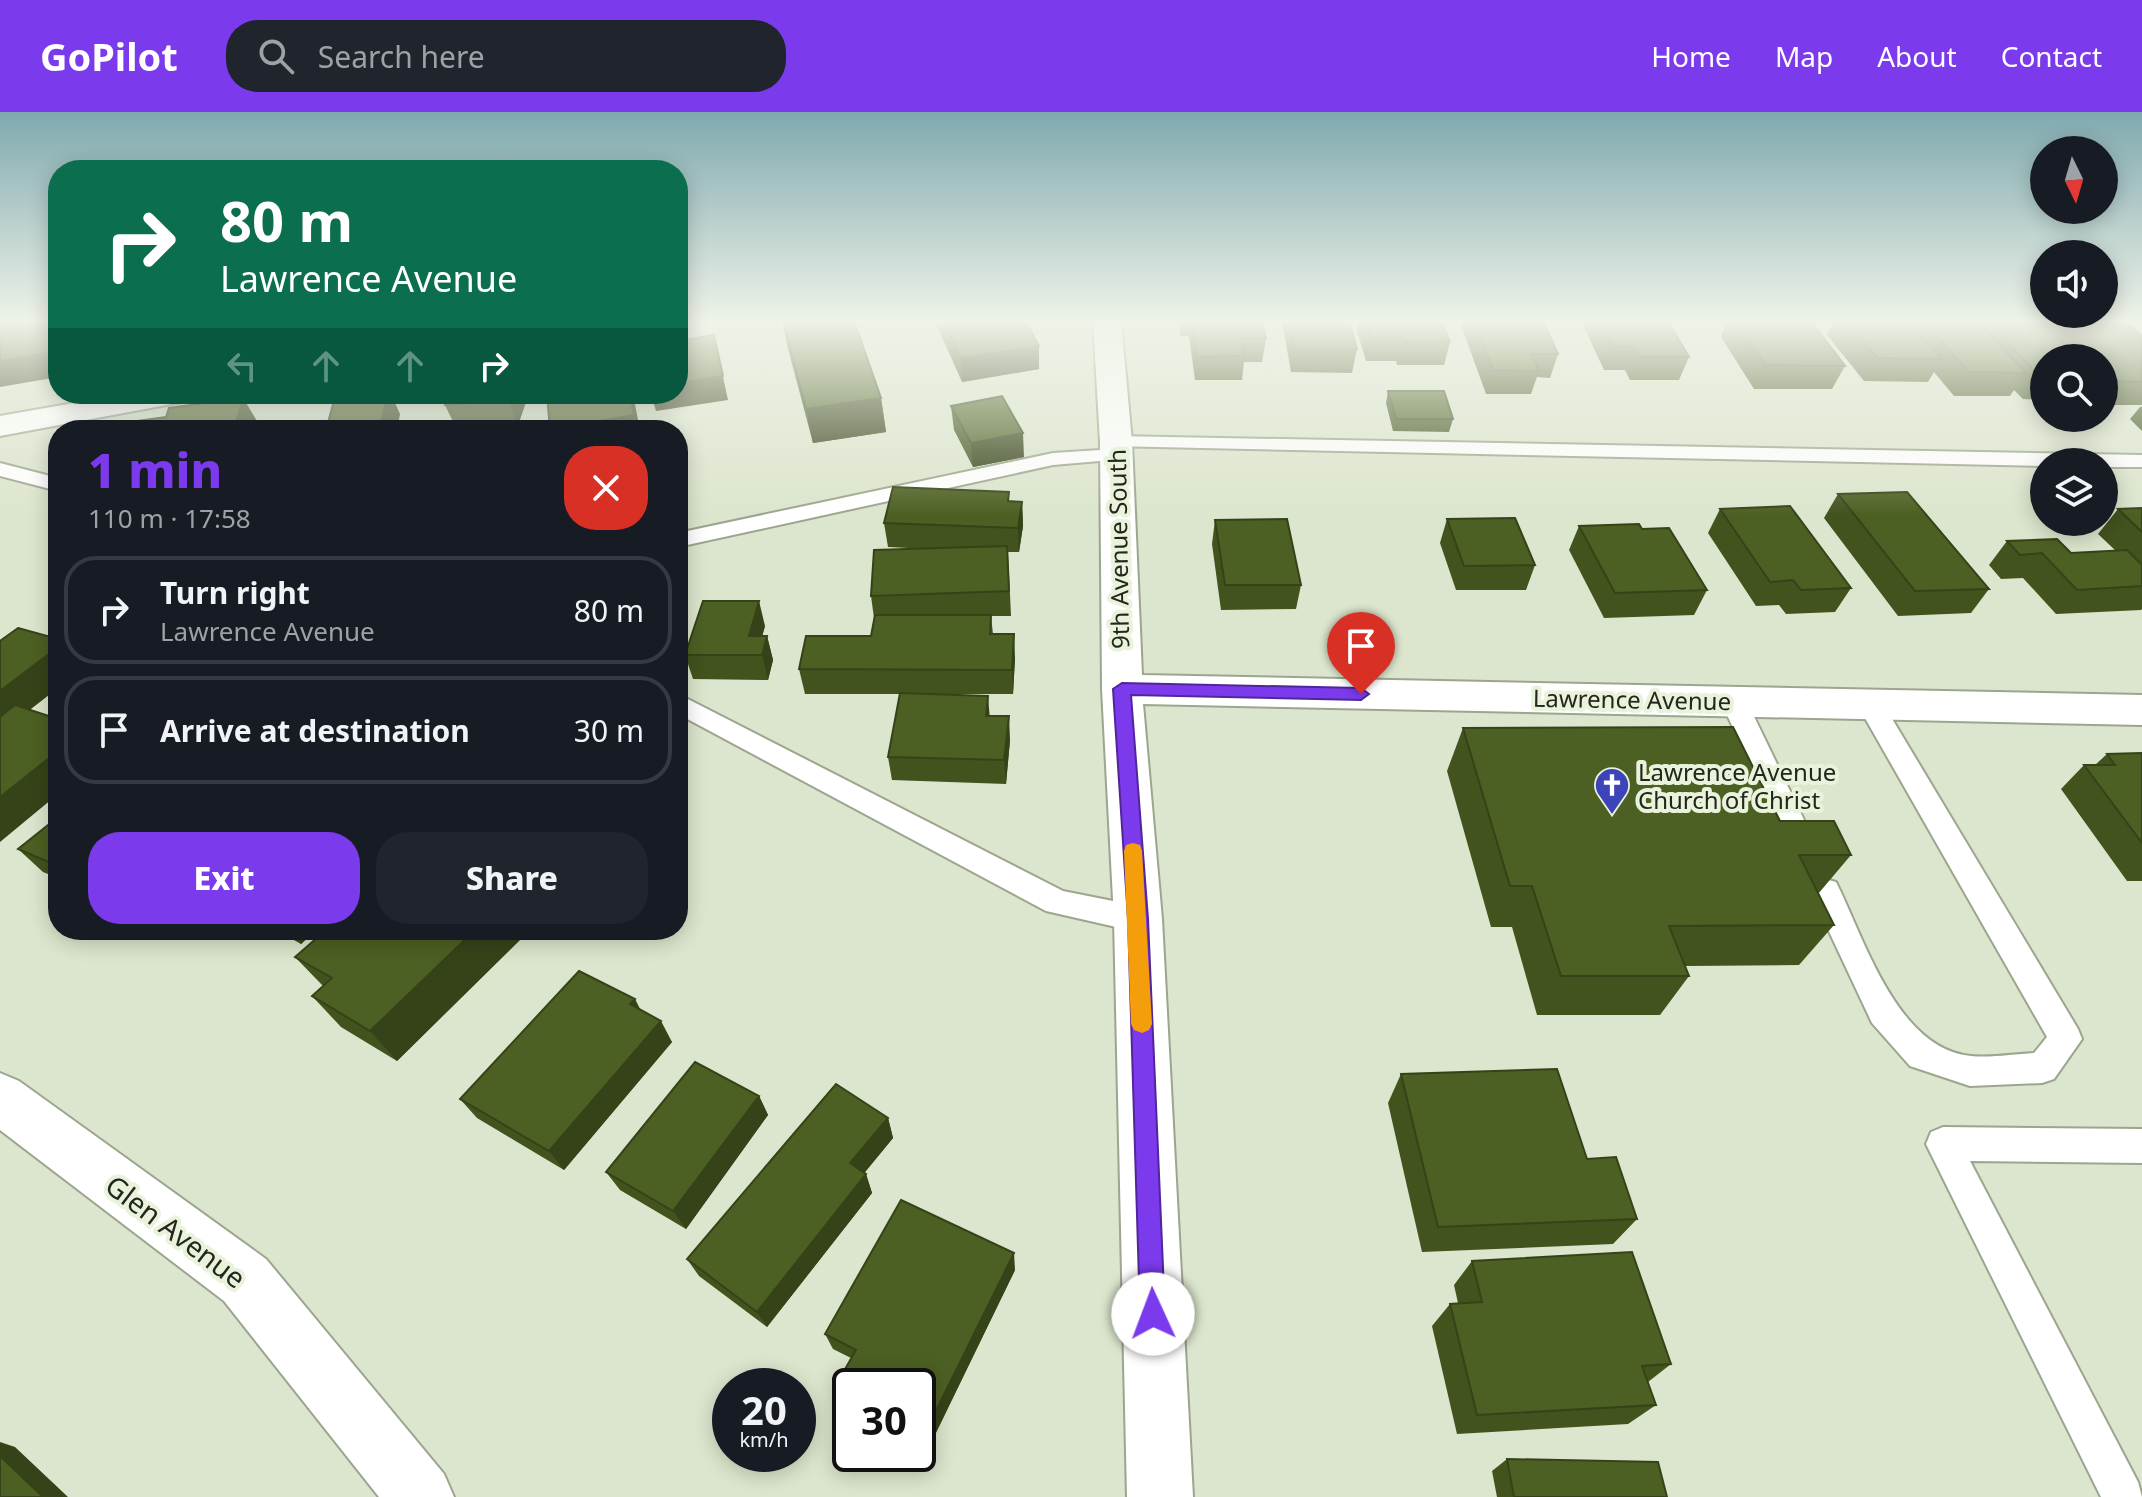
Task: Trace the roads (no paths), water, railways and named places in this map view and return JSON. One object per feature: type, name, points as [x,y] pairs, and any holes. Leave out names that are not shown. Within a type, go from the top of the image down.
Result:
[{"type":"street","name":"9th Avenue South","points":[[1112,386],[1122,689],[1138,919],[1160,1497]]},
{"type":"street","points":[[0,426],[122,404]]},
{"type":"street","name":"Lawrence Avenue","points":[[1122,689],[2142,710]]},
{"type":"street","name":"Glen Avenue","points":[[0,1098],[245,1280],[421,1497]]},
{"type":"lane","points":[[688,538],[1116,448],[2142,461]]},
{"type":"lane","points":[[0,469],[48,482]]},
{"type":"lane","points":[[1734,702],[1806,853]]},
{"type":"lane","points":[[1825,891],[1883,1013],[1922,1055],[1970,1071],[2042,1068],[2066,1039],[1870,704]]},
{"type":"lane","points":[[688,708],[1057,902],[1138,919]]},
{"type":"lane","points":[[2123,1497],[1943,1144],[2142,1146]]},
{"type":"place","name":"Lawrence Avenue Church of Christ","points":[[1612,816]]}]
